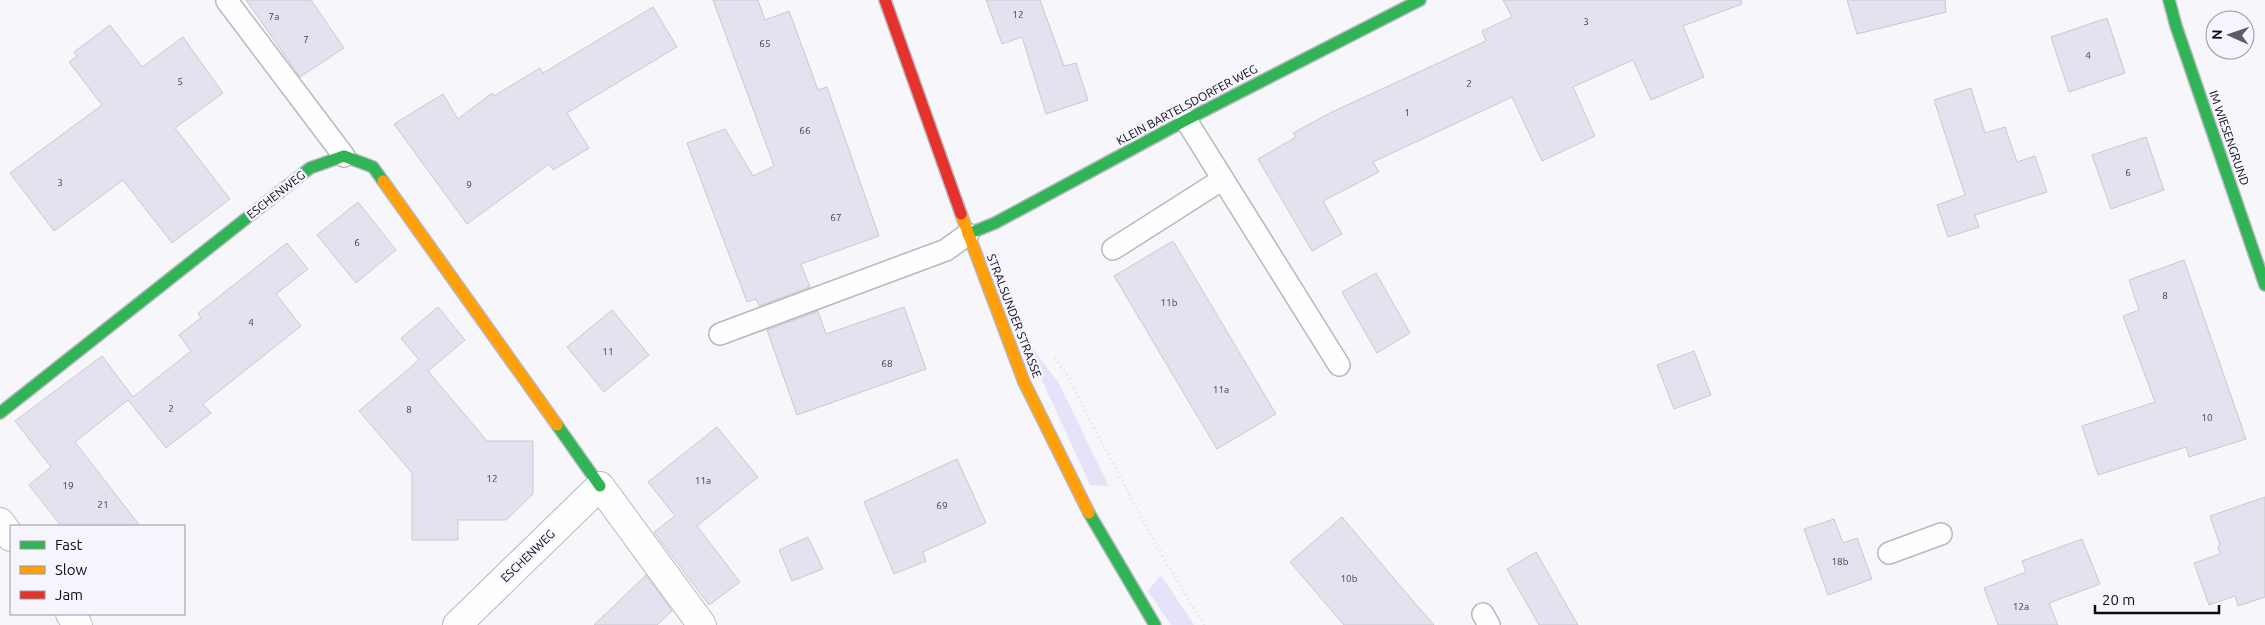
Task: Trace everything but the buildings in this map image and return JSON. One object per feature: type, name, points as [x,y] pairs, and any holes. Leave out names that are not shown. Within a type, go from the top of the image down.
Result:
[{"type":"street","name":"STRALSUNDER STRASSE","points":[[885,0],[968,234],[1024,382],[1083,503],[1155,625]]},
{"type":"street","name":"KLEIN BARTELSDORFER WEG","points":[[968,234],[995,223],[1186,120],[1420,0]]},
{"type":"street","name":"IM WIESENGRUND","points":[[2170,0],[2176,26],[2265,285]]},
{"type":"street","name":"ESCHENWEG","points":[[0,414],[310,168],[344,156]]},
{"type":"street","points":[[344,156],[373,167],[600,486],[702,625]]},
{"type":"street","name":"ESCHENWEG","points":[[457,625],[600,486]]},
{"type":"street","points":[[0,522],[10,536]]},
{"type":"lane","points":[[227,1],[344,156]]},
{"type":"lane","points":[[1186,120],[1339,365]]},
{"type":"lane","points":[[1113,248],[1223,179]]},
{"type":"lane","points":[[720,334],[946,250],[968,234]]},
{"type":"lane","points":[[1889,553],[1941,534]]},
{"type":"path","points":[[1051,351],[1066,374],[1156,544],[1204,625]]},
{"type":"shaded area","points":[[1020,332],[1058,382],[1109,486],[1090,485]]},
{"type":"shaded area","points":[[1161,575],[1194,625],[1171,625],[1148,591]]},
{"type":"traffic: fast","points":[[968,234],[995,223],[1186,120],[1420,0]]},
{"type":"traffic: fast","points":[[2169,0],[2176,26],[2265,285]]},
{"type":"traffic: fast","points":[[0,413],[310,168],[344,156],[373,167],[383,181]]},
{"type":"traffic: fast","points":[[557,425],[600,486]]},
{"type":"traffic: fast","points":[[1089,513],[1155,625]]},
{"type":"traffic: slow","points":[[383,181],[557,425]]},
{"type":"traffic: slow","points":[[961,214],[1024,382],[1089,513]]},
{"type":"traffic: jam","points":[[885,0],[961,214]]}]
